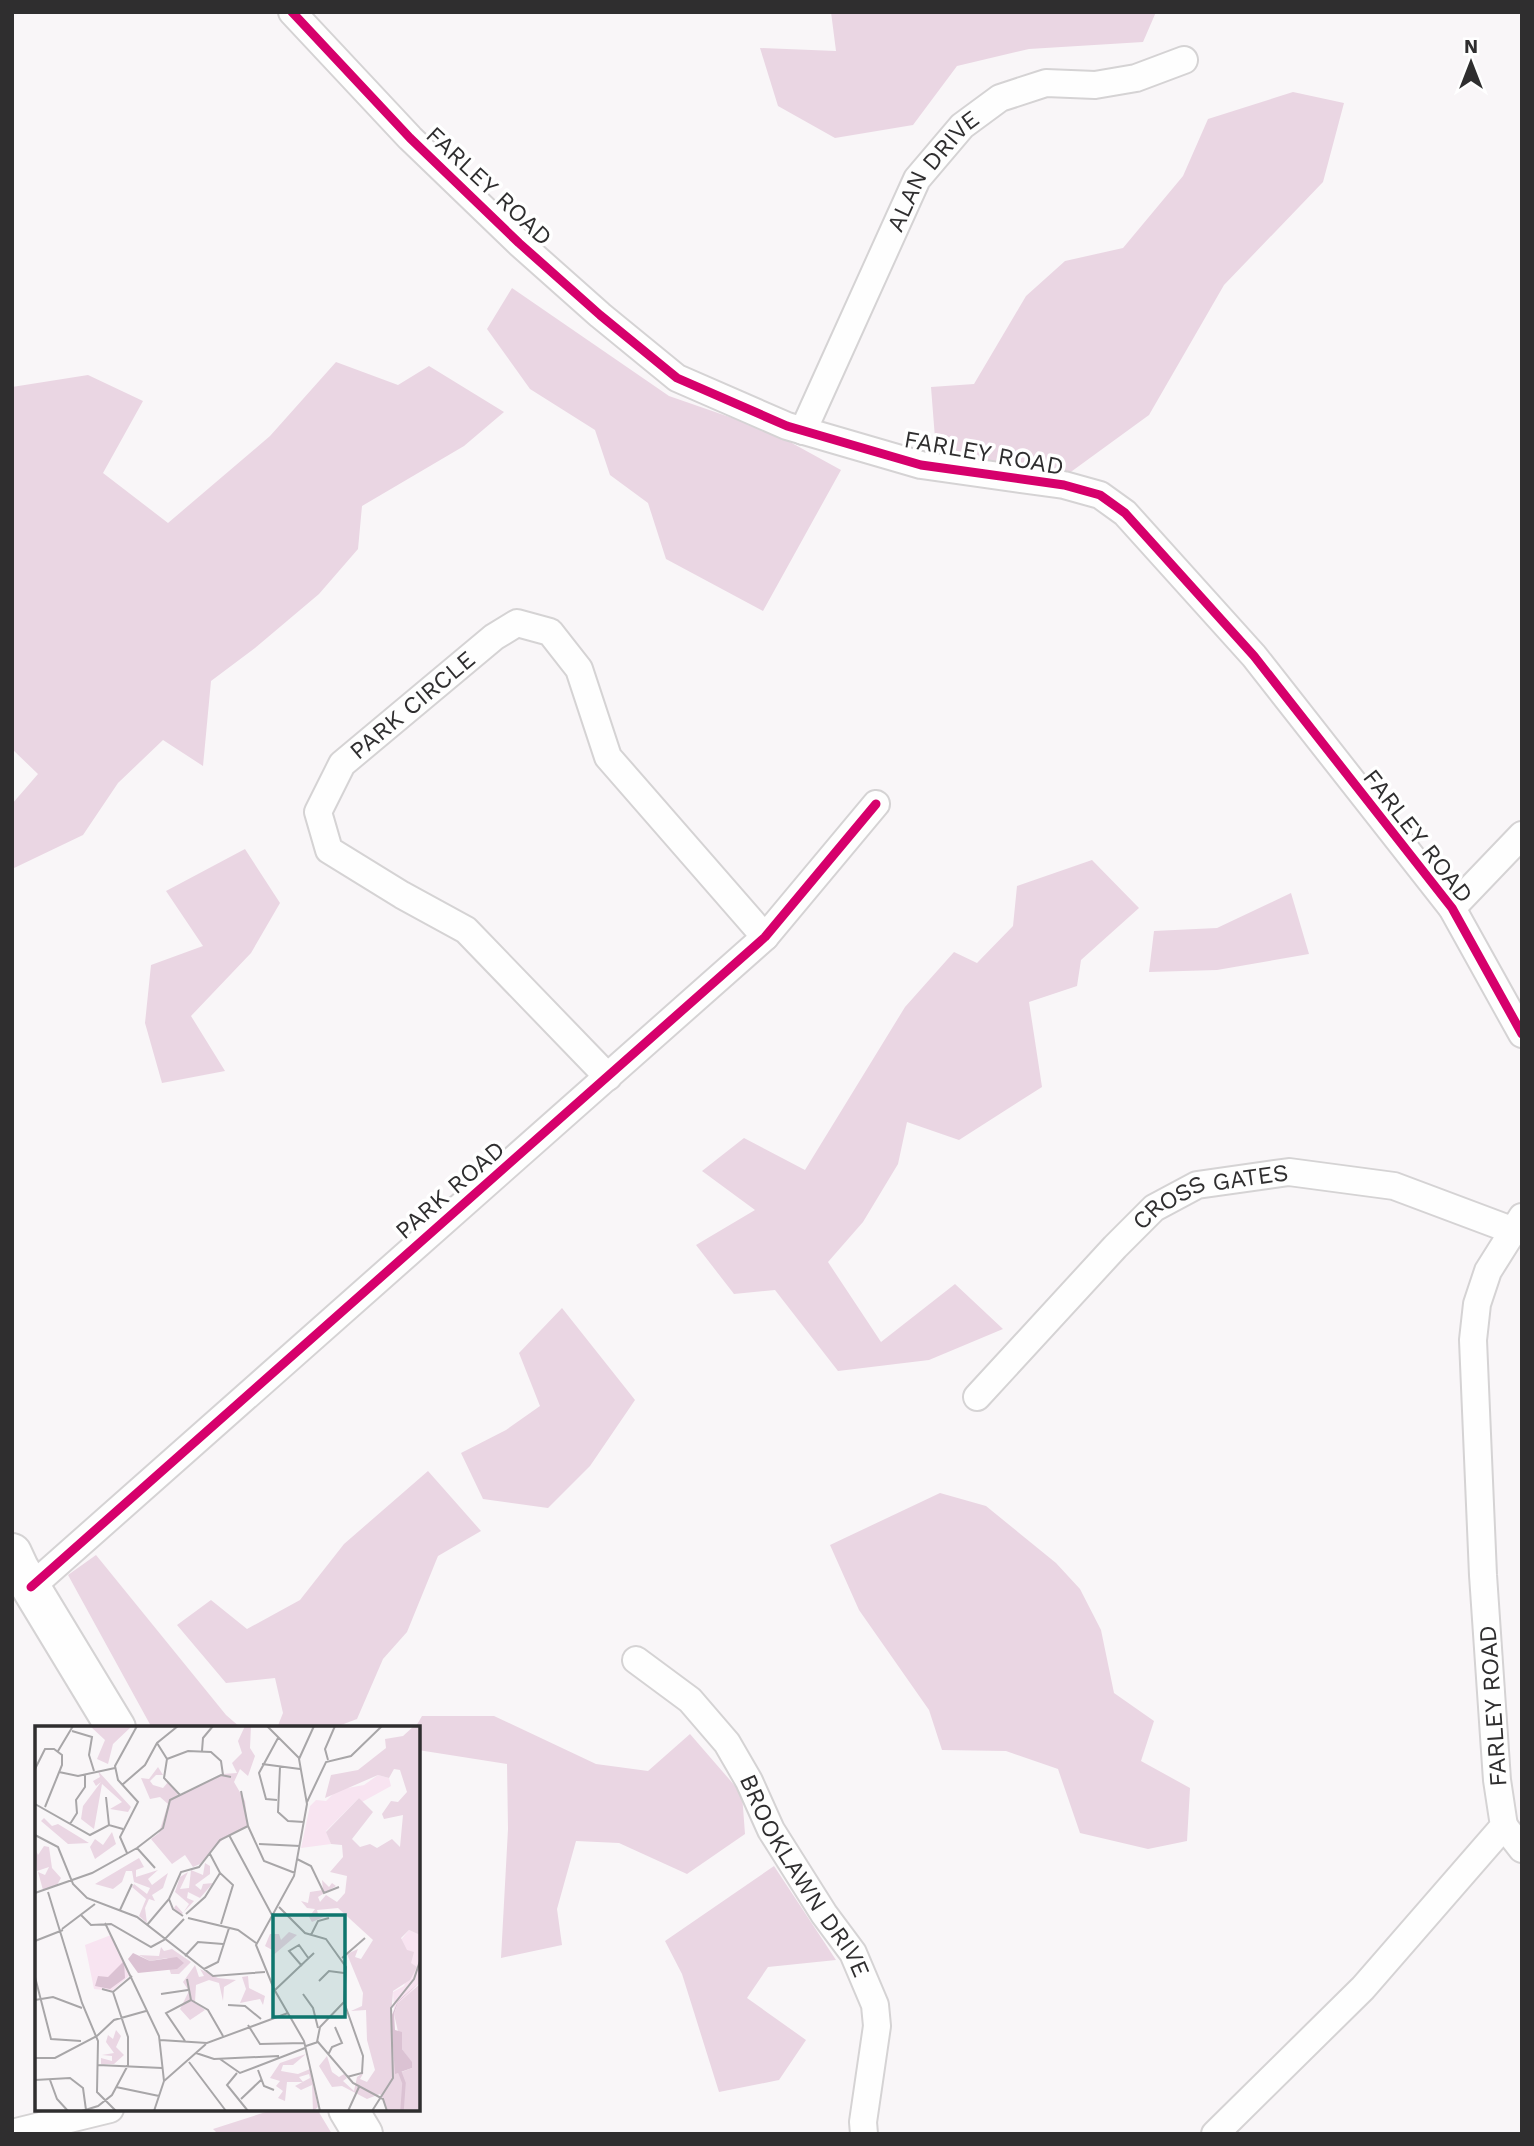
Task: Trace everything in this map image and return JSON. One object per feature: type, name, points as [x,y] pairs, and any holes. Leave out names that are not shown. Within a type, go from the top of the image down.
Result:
[{"type":"main road","points":[[12,1553],[115,1726]]},
{"type":"main road","points":[[349,2111],[363,2134]]},
{"type":"street","name":"FARLEY ROAD","points":[[292,12],[410,138],[519,243],[677,377],[803,431],[922,465],[1063,485],[1100,495],[1125,513],[1254,656],[1452,908],[1522,1034]]},
{"type":"street","name":"ALAN DRIVE","points":[[803,431],[917,179],[962,126],[1000,98],[1046,83],[1095,85],[1123,81],[1184,60]]},
{"type":"street","name":"PARK CIRCLE","points":[[608,1077],[467,930],[402,895],[329,850],[318,812],[342,764],[494,637],[517,623],[550,632],[579,669],[608,757],[765,937]]},
{"type":"street","name":"PARK ROAD","points":[[31,1587],[765,937],[876,804]]},
{"type":"street","points":[[1452,908],[1522,835]]},
{"type":"street","name":"CROSS GATES","points":[[977,1396],[1154,1208],[1197,1185],[1289,1172],[1394,1186],[1518,1224]]},
{"type":"street","name":"FARLEY ROAD","points":[[1504,1826],[1497,1780],[1482,1575],[1473,1340],[1477,1304],[1488,1271],[1518,1224]]},
{"type":"street","name":"BROOKLAWN DRIVE","points":[[636,1660],[690,1700],[727,1743],[749,1781],[776,1839],[824,1914],[853,1953],[875,2005],[877,2026],[863,2122],[864,2134]]},
{"type":"street","points":[[1215,2134],[1363,1988],[1504,1826],[1522,1849]]},
{"type":"street","points":[[12,2133],[102,2111]]},
{"type":"shaded area","points":[[831,12],[1156,12],[1143,42],[1029,49],[957,66],[913,125],[835,138],[778,106],[760,48],[836,51]]},
{"type":"shaded area","points":[[1293,92],[1344,103],[1323,182],[1224,285],[1149,415],[1068,474],[936,451],[931,387],[974,384],[1026,296],[1065,261],[1123,248],[1183,176],[1208,119]]},
{"type":"shaded area","points":[[512,288],[669,396],[770,431],[841,470],[763,611],[666,559],[648,503],[610,475],[595,430],[530,389],[487,329]]},
{"type":"shaded area","points":[[336,362],[398,385],[429,366],[504,412],[464,446],[362,506],[358,549],[319,594],[211,681],[203,766],[163,740],[118,783],[83,835],[12,869],[12,804],[38,774],[12,749],[12,387],[88,375],[143,401],[103,473],[168,523],[270,436]]},
{"type":"shaded area","points":[[245,849],[280,903],[251,953],[191,1016],[225,1071],[162,1083],[145,1023],[151,965],[203,946],[166,891]]},
{"type":"shaded area","points":[[1092,860],[1139,908],[1081,960],[1077,986],[1029,1002],[1042,1087],[959,1140],[907,1122],[898,1164],[863,1222],[828,1262],[881,1342],[955,1284],[1003,1329],[929,1360],[838,1371],[775,1290],[734,1294],[696,1245],[755,1210],[702,1171],[744,1138],[805,1170],[905,1007],[954,952],[977,963],[1013,926],[1017,886]]},
{"type":"shaded area","points":[[1291,893],[1309,954],[1217,970],[1149,972],[1154,931],[1217,928]]},
{"type":"shaded area","points":[[562,1308],[635,1400],[590,1466],[548,1508],[483,1499],[461,1453],[506,1430],[540,1406],[519,1353]]},
{"type":"shaded area","points":[[428,1471],[481,1531],[438,1556],[407,1632],[383,1659],[357,1719],[338,1726],[278,1726],[283,1713],[275,1678],[226,1683],[177,1625],[211,1600],[247,1629],[300,1600],[344,1544]]},
{"type":"shaded area","points":[[940,1493],[986,1506],[1056,1563],[1080,1589],[1101,1630],[1114,1693],[1154,1721],[1141,1761],[1190,1788],[1187,1841],[1148,1849],[1080,1833],[1058,1769],[1006,1751],[942,1750],[929,1710],[859,1610],[830,1545]]},
{"type":"shaded area","points":[[96,1555],[226,1715],[239,1726],[151,1726],[68,1575]]},
{"type":"shaded area","points":[[422,1716],[494,1716],[596,1764],[648,1771],[690,1734],[742,1794],[745,1834],[687,1874],[619,1843],[576,1841],[557,1909],[562,1945],[501,1958],[508,1829],[507,1764],[420,1750],[420,1726],[416,1726]]},
{"type":"shaded area","points":[[774,1866],[836,1960],[768,1967],[747,1998],[806,2040],[779,2080],[719,2092],[682,1974],[665,1941]]},
{"type":"shaded area","points":[[269,2111],[318,2111],[332,2134],[218,2134],[213,2129]]},
{"type":"cycle path","points":[[292,12],[410,138],[519,243],[600,315],[677,378],[787,426],[921,465],[1064,485],[1100,495],[1125,513],[1254,656],[1452,908],[1522,1034]]},
{"type":"cycle path","points":[[31,1587],[765,937],[876,804]]}]
